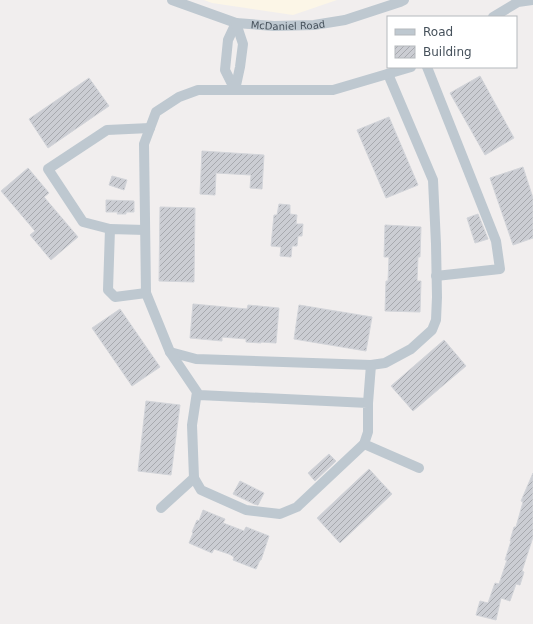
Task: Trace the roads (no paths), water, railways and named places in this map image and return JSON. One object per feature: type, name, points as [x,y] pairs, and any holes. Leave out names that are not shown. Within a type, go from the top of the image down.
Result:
[{"type":"street","name":"McDaniel Road","points":[[172,0],[236,23],[274,26],[314,25],[345,20],[404,0]]},
{"type":"street","points":[[495,16],[518,2],[532,0]]},
{"type":"street","points":[[235,90],[225,70],[228,40],[236,23]]},
{"type":"street","points":[[235,90],[243,44],[236,23]]},
{"type":"street","points":[[368,403],[199,395],[170,352],[146,293],[144,144],[156,112],[180,97],[198,90],[333,90],[408,68]]},
{"type":"street","points":[[427,68],[496,241],[500,269],[436,276]]},
{"type":"street","points":[[170,352],[196,359],[371,365],[385,363],[411,349],[432,330],[436,320],[433,180],[388,74]]},
{"type":"street","points":[[145,230],[110,229],[83,222],[48,169],[107,130],[150,128]]},
{"type":"street","points":[[110,229],[108,290],[115,298],[146,293]]},
{"type":"street","points":[[197,392],[192,425],[194,478],[201,490],[246,510],[280,514],[297,507],[364,444],[368,432],[368,403],[371,365]]},
{"type":"street","points":[[364,444],[420,468]]},
{"type":"street","points":[[161,508],[194,478]]}]
